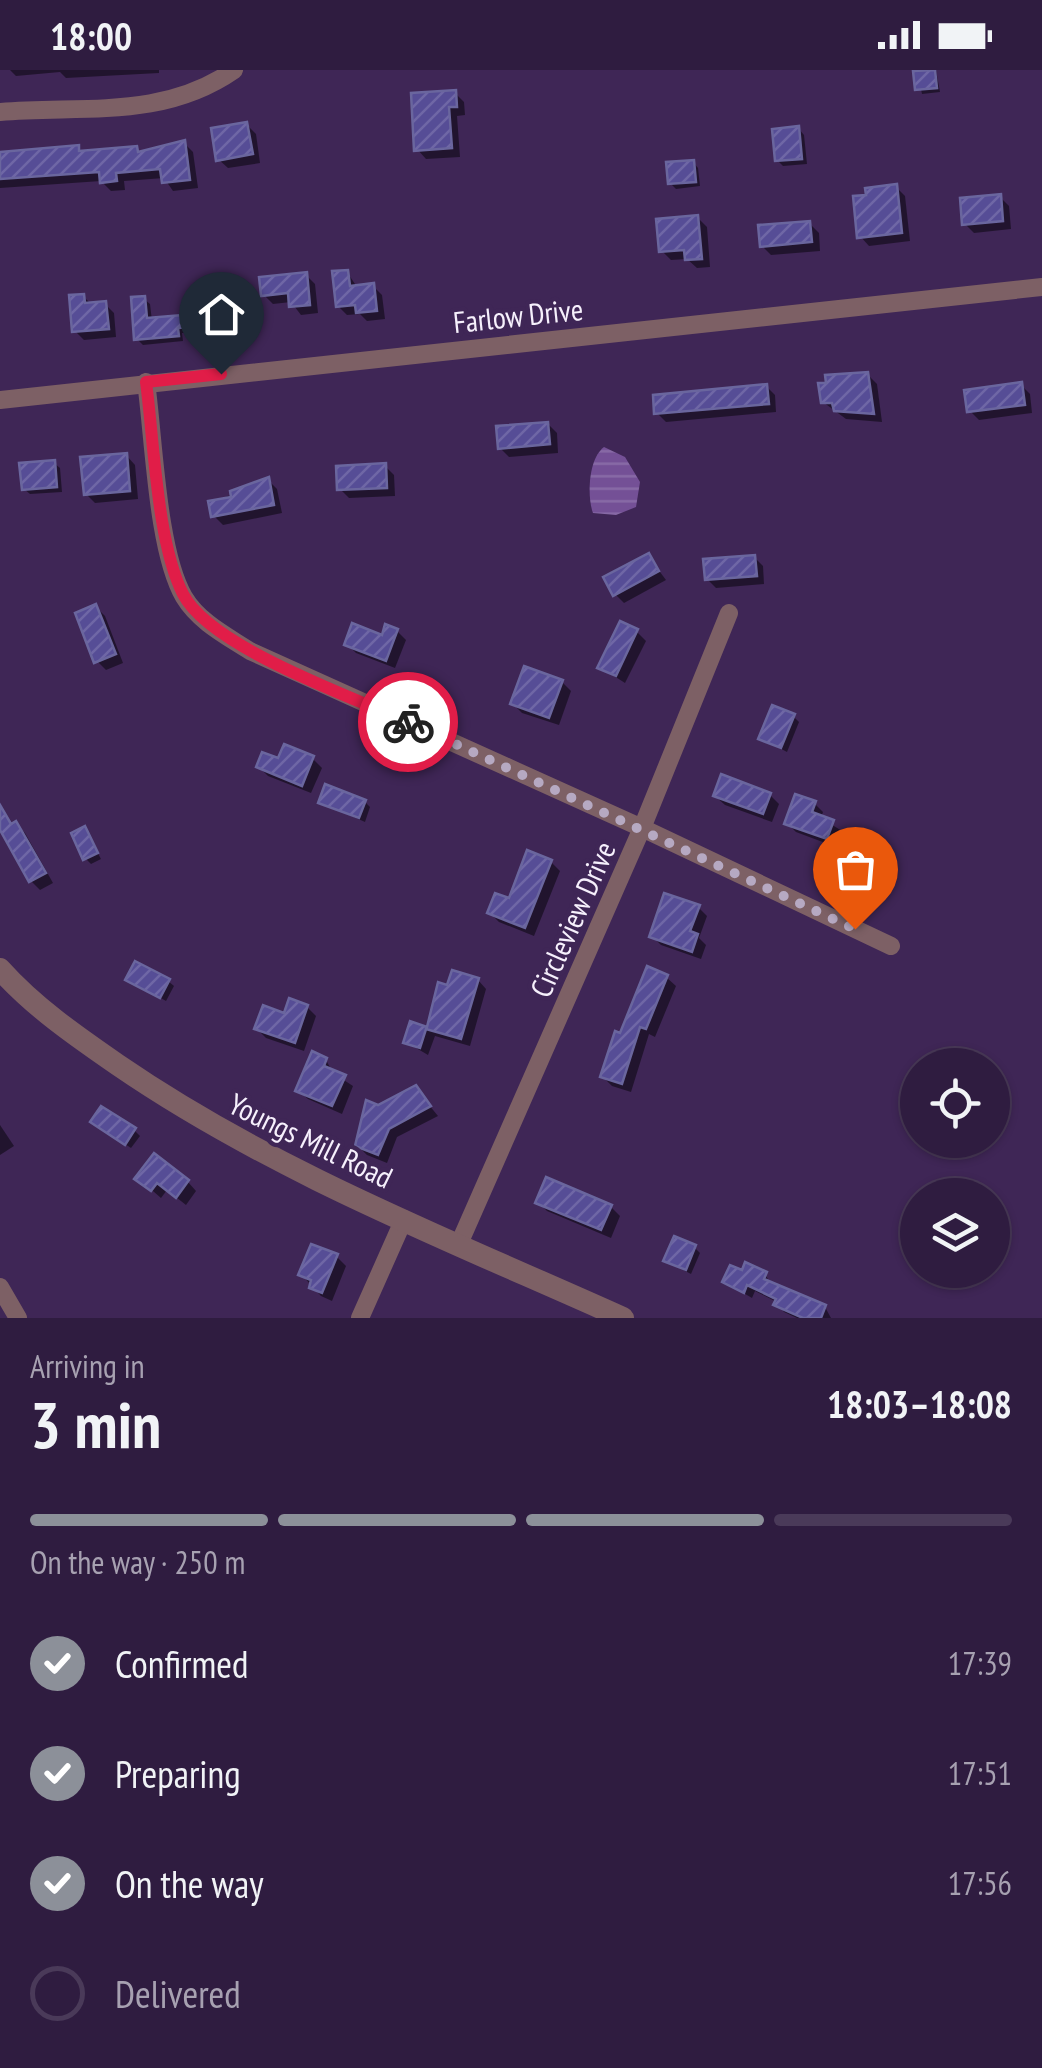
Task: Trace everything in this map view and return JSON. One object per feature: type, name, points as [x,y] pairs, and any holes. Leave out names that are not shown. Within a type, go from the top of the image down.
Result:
[{"type":"street","points":[[0,112],[158,106],[193,94],[234,70]]},
{"type":"street","name":"Farlow Drive","points":[[0,400],[1042,287]]},
{"type":"street","points":[[146,382],[170,564],[184,598],[204,622],[250,651],[642,828],[890,946]]},
{"type":"street","name":"Circleview Drive","points":[[458,1244],[642,828],[729,613]]},
{"type":"street","name":"Youngs Mill Road","points":[[0,969],[80,1039],[206,1122],[270,1158],[624,1318]]},
{"type":"street","points":[[360,1318],[404,1219]]},
{"type":"street","points":[[0,1288],[18,1318]]},
{"type":"shaded area","points":[[604,447],[625,457],[640,482],[636,507],[616,515],[593,513],[591,506],[592,469]]},
{"type":"building","points":[[935,70],[937,88],[915,90],[913,71]]},
{"type":"building","points":[[456,90],[457,107],[449,107],[452,148],[414,151],[411,93]]},
{"type":"building","points":[[247,122],[253,154],[216,161],[211,128]]},
{"type":"building","points":[[799,126],[802,159],[775,161],[772,129]]},
{"type":"building","points":[[185,140],[190,180],[162,183],[160,169],[116,173],[117,181],[100,183],[99,172],[0,179],[0,152],[79,145],[79,151],[137,146],[138,152]]},
{"type":"building","points":[[694,160],[696,182],[668,184],[666,162]]},
{"type":"building","points":[[897,184],[902,233],[857,238],[853,196],[866,195],[865,188]]},
{"type":"building","points":[[1001,194],[1003,221],[962,225],[960,198]]},
{"type":"building","points":[[698,215],[702,259],[685,260],[684,250],[659,252],[656,219]]},
{"type":"building","points":[[810,221],[812,242],[760,247],[758,225]]},
{"type":"building","points":[[348,270],[350,286],[374,283],[377,311],[356,313],[355,305],[336,307],[332,271]]},
{"type":"building","points":[[307,272],[310,305],[289,307],[288,293],[261,296],[259,277]]},
{"type":"building","points":[[84,294],[85,303],[106,301],[109,329],[72,332],[69,295]]},
{"type":"building","points":[[145,296],[147,318],[195,314],[193,297],[208,296],[208,304],[230,302],[232,324],[178,328],[179,336],[134,340],[131,297]]},
{"type":"building","points":[[868,372],[874,414],[834,411],[832,403],[821,403],[818,383],[826,383],[825,375]]},
{"type":"building","points":[[1022,382],[1025,405],[967,412],[964,390]]},
{"type":"building","points":[[767,384],[769,404],[654,414],[653,395]]},
{"type":"building","points":[[548,422],[550,444],[498,449],[496,426]]},
{"type":"building","points":[[127,453],[130,491],[84,495],[80,457]]},
{"type":"building","points":[[55,460],[57,487],[22,490],[19,463]]},
{"type":"building","points":[[386,463],[387,488],[337,490],[336,466]]},
{"type":"building","points":[[269,477],[274,505],[211,517],[208,501],[231,497],[230,491]]},
{"type":"building","points":[[649,553],[659,571],[613,596],[603,577]]},
{"type":"building","points":[[755,555],[757,576],[705,580],[703,559]]},
{"type":"building","points":[[96,604],[116,654],[94,663],[75,613]]},
{"type":"building","points":[[620,621],[638,629],[616,676],[597,668]]},
{"type":"building","points":[[352,623],[382,635],[385,624],[398,629],[386,661],[344,645]]},
{"type":"building","points":[[524,666],[563,680],[549,718],[510,704]]},
{"type":"building","points":[[772,705],[795,714],[781,748],[758,739]]},
{"type":"building","points":[[284,744],[314,756],[302,786],[256,767],[262,752],[278,758]]},
{"type":"building","points":[[721,774],[771,793],[763,814],[713,796]]},
{"type":"building","points":[[325,784],[366,800],[359,818],[318,803]]},
{"type":"building","points":[[795,794],[816,801],[812,812],[834,820],[827,839],[784,824]]},
{"type":"building","points":[[0,805],[11,824],[16,821],[46,873],[29,882],[0,830]]},
{"type":"building","points":[[85,826],[98,853],[83,860],[71,833]]},
{"type":"building","points":[[851,836],[891,857],[882,874],[842,853]]},
{"type":"building","points":[[527,850],[552,860],[525,928],[487,913],[495,893],[509,898]]},
{"type":"building","points":[[664,893],[700,905],[690,931],[698,934],[692,952],[649,937]]},
{"type":"building","points":[[135,961],[170,979],[160,998],[125,980]]},
{"type":"building","points":[[647,966],[668,975],[646,1029],[640,1027],[622,1084],[600,1077],[615,1031],[620,1033]]},
{"type":"building","points":[[452,970],[479,978],[461,1039],[426,1029],[420,1048],[403,1043],[410,1021],[427,1027],[438,982],[447,985]]},
{"type":"building","points":[[289,998],[308,1005],[295,1043],[254,1029],[263,1005],[284,1013]]},
{"type":"building","points":[[312,1051],[327,1058],[324,1066],[346,1075],[332,1106],[295,1091]]},
{"type":"building","points":[[416,1085],[431,1106],[389,1129],[378,1155],[355,1146],[366,1100],[378,1105]]},
{"type":"building","points":[[101,1106],[136,1128],[125,1145],[90,1122]]},
{"type":"building","points":[[154,1153],[189,1180],[176,1198],[157,1183],[151,1191],[134,1179]]},
{"type":"building","points":[[546,1177],[612,1205],[601,1230],[535,1203]]},
{"type":"building","points":[[674,1236],[696,1245],[686,1270],[663,1261]]},
{"type":"building","points":[[311,1244],[338,1254],[322,1293],[309,1288],[311,1280],[298,1275]]},
{"type":"building","points":[[745,1262],[767,1272],[764,1279],[826,1305],[821,1318],[803,1318],[773,1305],[776,1299],[747,1285],[744,1293],[722,1282],[730,1265],[742,1270]]},
{"type":"way so far","points":[[408,722],[855,929]]},
{"type":"route","points":[[221,374],[146,382],[170,564],[184,598],[204,622],[250,651],[408,722]]}]
